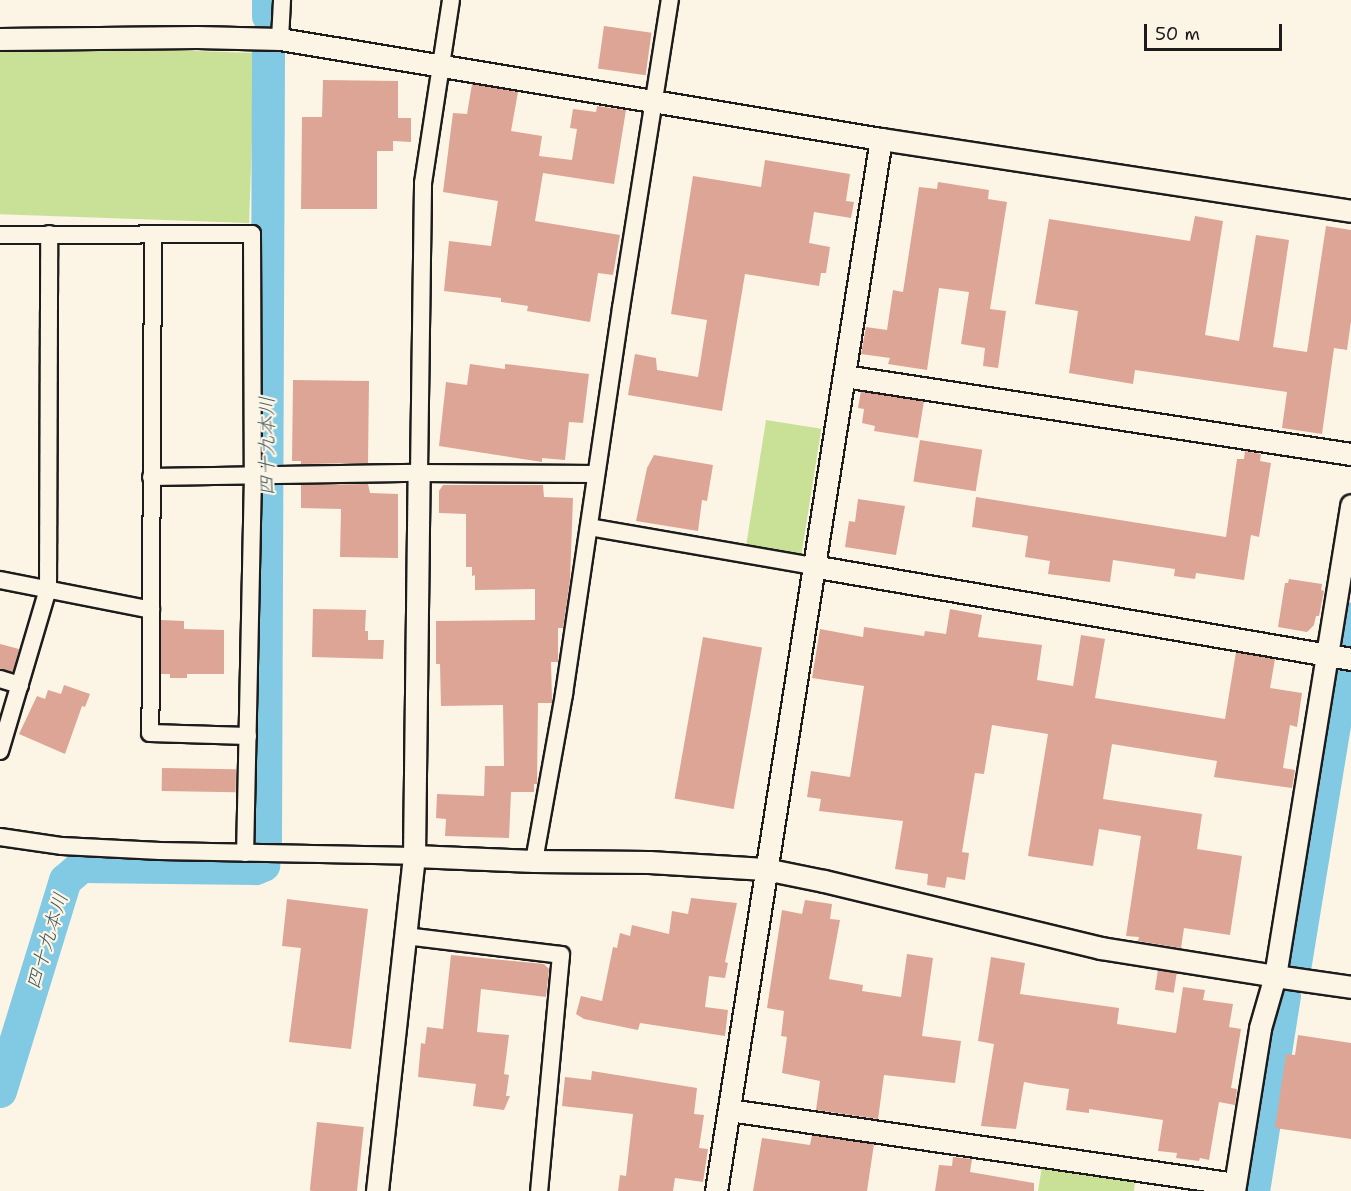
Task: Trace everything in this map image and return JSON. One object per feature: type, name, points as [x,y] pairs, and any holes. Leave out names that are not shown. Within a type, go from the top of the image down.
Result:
[{"type":"street","points":[[280,39],[282,0]]},
{"type":"street","points":[[377,1191],[414,856],[423,183],[451,0]]},
{"type":"street","points":[[534,861],[589,527],[670,0]]},
{"type":"street","points":[[0,39],[196,37],[280,39],[881,139],[1351,211]]},
{"type":"street","points":[[716,1191],[812,566],[881,139]]},
{"type":"street","points":[[0,751],[48,589],[50,234]]},
{"type":"street","points":[[153,234],[150,733],[248,736]]},
{"type":"street","points":[[0,235],[252,234],[253,475],[245,854]]},
{"type":"street","points":[[844,376],[1351,454]]},
{"type":"street","points":[[151,477],[253,475],[285,477],[419,473],[597,474]]},
{"type":"street","points":[[729,1110],[1234,1187],[1260,1028],[1275,976],[1351,505]]},
{"type":"street","points":[[589,527],[1351,659]]},
{"type":"street","points":[[0,580],[151,610]]},
{"type":"street","points":[[0,679],[20,685]]},
{"type":"street","points":[[0,837],[62,846],[245,854],[649,862],[765,869],[824,881],[1101,948],[1351,987]]},
{"type":"street","points":[[405,936],[561,955],[539,1191]]},
{"type":"green space","points":[[0,44],[255,53],[249,223],[0,214]]},
{"type":"green space","points":[[766,420],[821,429],[801,555],[746,546]]},
{"type":"green space","points":[[1042,1166],[1135,1182],[1134,1191],[1038,1191]]},
{"type":"building","points":[[604,26],[652,33],[646,75],[598,69]]},
{"type":"building","points":[[323,80],[398,81],[398,118],[411,118],[411,142],[393,141],[393,151],[377,151],[377,209],[301,209],[302,117],[322,117]]},
{"type":"building","points":[[472,84],[518,92],[511,131],[542,136],[539,156],[572,160],[577,129],[570,128],[573,109],[596,112],[597,106],[626,110],[614,184],[543,173],[535,221],[620,235],[613,275],[598,273],[590,322],[527,311],[528,306],[501,302],[501,298],[444,291],[449,241],[491,246],[498,201],[443,192],[453,113],[467,114]]},
{"type":"building","points":[[765,160],[850,174],[846,201],[854,202],[851,218],[814,212],[809,243],[830,247],[826,273],[821,273],[819,286],[745,274],[722,411],[628,395],[635,354],[656,358],[657,370],[698,377],[707,320],[671,314],[693,176],[761,187]]},
{"type":"building","points":[[938,182],[989,190],[988,199],[1007,202],[990,309],[1006,311],[998,368],[983,366],[985,348],[961,344],[969,292],[939,288],[927,370],[888,364],[890,358],[861,354],[866,327],[887,330],[893,290],[903,292],[919,187],[937,189]]},
{"type":"building","points":[[1195,216],[1223,221],[1205,335],[1239,341],[1256,235],[1289,240],[1273,347],[1307,352],[1326,226],[1351,230],[1351,321],[1347,350],[1334,348],[1322,434],[1282,428],[1287,392],[1135,370],[1133,384],[1069,373],[1078,311],[1035,304],[1049,219],[1190,241]]},
{"type":"building","points":[[470,364],[505,369],[505,364],[589,374],[583,423],[569,422],[565,460],[542,458],[542,462],[439,446],[446,382],[467,385]]},
{"type":"building","points":[[293,380],[369,381],[368,463],[301,464],[301,461],[292,461]]},
{"type":"building","points":[[861,391],[924,401],[918,438],[874,431],[875,426],[862,423],[864,409],[858,408]]},
{"type":"building","points":[[920,440],[982,450],[976,491],[913,481]]},
{"type":"building","points":[[1245,451],[1261,454],[1260,461],[1271,463],[1259,537],[1251,535],[1244,580],[1196,573],[1195,579],[1174,576],[1175,569],[1113,560],[1110,582],[1048,574],[1050,561],[1025,557],[1028,536],[972,527],[976,497],[1226,537],[1237,459],[1244,459]]},
{"type":"building","points":[[654,455],[713,465],[707,501],[702,500],[698,531],[636,521],[647,468]]},
{"type":"building","points":[[368,484],[370,493],[398,494],[398,558],[340,557],[341,509],[301,508],[301,485]]},
{"type":"building","points":[[443,485],[543,485],[544,497],[573,498],[570,580],[563,628],[558,628],[558,662],[551,662],[552,703],[538,703],[537,784],[534,784],[534,792],[511,792],[509,838],[445,836],[446,819],[436,818],[437,794],[484,796],[485,766],[504,766],[503,705],[441,706],[440,664],[436,664],[436,621],[535,620],[535,589],[475,590],[475,575],[472,576],[472,567],[466,567],[466,514],[439,513],[439,491]]},
{"type":"building","points":[[858,499],[905,506],[896,555],[845,547],[849,521],[855,522]]},
{"type":"building","points":[[1289,579],[1322,584],[1321,590],[1324,591],[1319,616],[1316,616],[1314,625],[1307,632],[1278,627],[1285,583],[1288,583]]},
{"type":"building","points":[[313,609],[366,610],[365,631],[368,631],[368,640],[384,640],[383,659],[312,657]]},
{"type":"building","points":[[950,609],[982,615],[978,637],[1042,645],[1037,680],[1073,686],[1081,635],[1105,639],[1095,698],[1225,719],[1236,652],[1275,659],[1270,688],[1302,693],[1297,727],[1290,725],[1283,768],[1295,770],[1292,788],[1214,777],[1217,761],[1112,744],[1103,799],[1202,814],[1197,849],[1242,856],[1230,935],[1184,928],[1181,948],[1138,941],[1139,937],[1126,936],[1141,836],[1099,829],[1093,866],[1028,856],[1048,734],[992,725],[984,774],[975,773],[962,852],[969,853],[965,880],[947,877],[945,888],[927,885],[928,874],[895,869],[903,821],[819,811],[821,799],[807,797],[811,771],[850,777],[864,686],[812,678],[820,629],[863,637],[864,627],[924,636],[925,631],[946,634]]},
{"type":"building","points":[[161,620],[184,621],[184,629],[224,630],[224,674],[187,674],[187,678],[170,678],[170,674],[161,674]]},
{"type":"building","points":[[703,637],[762,647],[734,809],[675,799]]},
{"type":"building","points":[[0,644],[19,649],[13,672],[0,669]]},
{"type":"building","points":[[64,685],[90,694],[85,707],[82,706],[65,754],[19,734],[37,696],[45,699],[48,690],[61,694]]},
{"type":"building","points":[[162,768],[236,769],[236,792],[162,791]]},
{"type":"building","points":[[691,898],[737,903],[725,962],[728,963],[725,978],[709,976],[705,1007],[728,1010],[725,1036],[640,1023],[638,1030],[584,1019],[576,1014],[581,996],[602,1001],[613,947],[617,948],[620,933],[630,936],[632,925],[669,934],[672,911],[688,914]]},
{"type":"building","points":[[287,899],[368,909],[351,1049],[289,1042],[301,948],[282,946]]},
{"type":"building","points":[[805,900],[832,904],[830,919],[840,920],[829,979],[863,985],[862,991],[901,997],[907,954],[933,958],[922,1036],[961,1041],[955,1083],[884,1075],[878,1119],[816,1110],[820,1081],[782,1073],[787,1037],[781,1036],[784,1011],[767,1008],[782,910],[802,914]]},
{"type":"building","points":[[451,955],[544,964],[549,969],[546,997],[481,989],[477,1032],[509,1035],[504,1074],[509,1075],[506,1096],[510,1096],[504,1110],[473,1106],[476,1084],[418,1077],[421,1043],[425,1044],[427,1027],[443,1029]]},
{"type":"building","points":[[991,957],[1025,963],[1020,994],[1119,1008],[1117,1024],[1176,1033],[1183,987],[1205,990],[1203,1000],[1233,1004],[1229,1027],[1241,1029],[1231,1088],[1237,1089],[1235,1105],[1219,1102],[1209,1160],[1176,1158],[1177,1153],[1158,1151],[1163,1120],[1089,1109],[1089,1113],[1066,1110],[1069,1089],[1024,1082],[1016,1129],[981,1126],[994,1044],[978,1041]]},
{"type":"building","points":[[1158,970],[1177,973],[1174,993],[1155,990]]},
{"type":"building","points":[[1298,1035],[1351,1043],[1351,1139],[1275,1128],[1286,1054],[1295,1055]]},
{"type":"building","points":[[592,1071],[697,1088],[694,1114],[704,1115],[699,1148],[708,1149],[703,1182],[675,1178],[673,1191],[618,1191],[620,1175],[626,1176],[633,1114],[562,1106],[565,1077],[591,1080]]},
{"type":"building","points":[[317,1122],[364,1127],[357,1191],[310,1191]]},
{"type":"building","points":[[812,1135],[874,1144],[867,1191],[753,1191],[762,1138],[810,1145]]},
{"type":"building","points":[[953,1157],[972,1159],[970,1172],[1034,1183],[1034,1191],[935,1191],[939,1165],[952,1166]]},
{"type":"waterway","name":"四十九本川","points":[[268,0],[268,16]]},
{"type":"waterway","name":"四十九本川","points":[[265,840],[268,52]]},
{"type":"waterway","points":[[1347,642],[1351,618]]},
{"type":"waterway","points":[[1295,963],[1342,675]]},
{"type":"waterway","name":"四十九本川","points":[[0,1091],[65,880],[81,866],[255,868],[263,865]]},
{"type":"waterway","points":[[1253,1191],[1284,995]]}]
